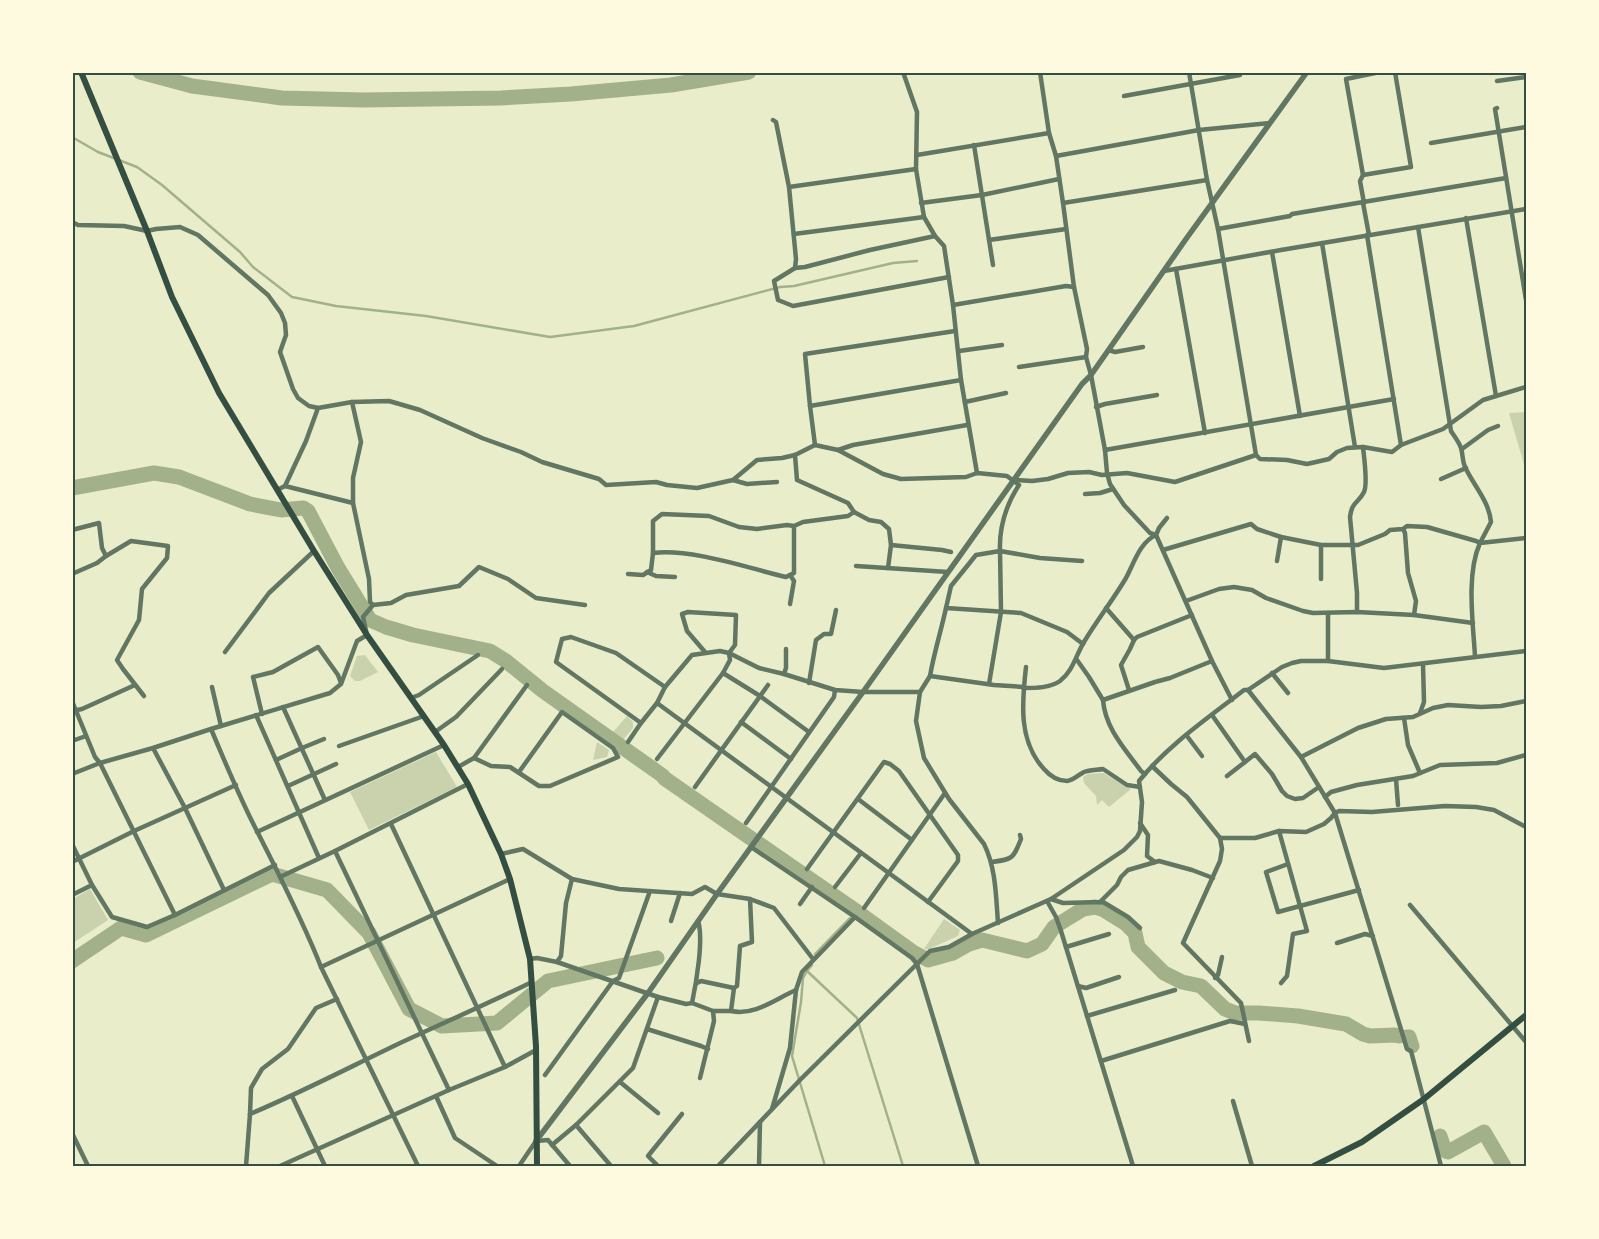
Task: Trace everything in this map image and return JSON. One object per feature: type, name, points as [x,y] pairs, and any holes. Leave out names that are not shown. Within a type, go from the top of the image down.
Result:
[{"type":"main road","points":[[81,72],[147,231],[172,297],[219,393],[297,524],[367,635],[444,745],[468,784],[500,854],[510,879],[530,959],[536,1050],[537,1166]]},
{"type":"main road","points":[[1314,1166],[1362,1142],[1424,1099],[1526,1015]]},
{"type":"street","points":[[903,72],[917,112],[916,169],[924,217],[934,236],[944,246],[953,305],[961,380],[977,473]]},
{"type":"street","points":[[1040,72],[1050,133],[1056,156],[1074,287],[1087,349],[1086,357],[1091,375],[1110,484],[1124,505],[1150,532],[1156,535],[1212,661],[1232,700]]},
{"type":"street","points":[[1189,72],[1218,229],[1250,424],[1256,455],[1260,459],[1287,460],[1306,464],[1329,459],[1337,452],[1355,446],[1392,452],[1402,445],[1437,432],[1478,402],[1526,387]]},
{"type":"street","points":[[1124,96],[1240,75],[1240,72]]},
{"type":"street","points":[[519,1166],[648,993],[751,846],[1082,384],[1091,375],[1306,72]]},
{"type":"street","points":[[1380,72],[1346,78],[1363,175],[1360,181],[1402,445]]},
{"type":"street","points":[[1363,175],[1411,167],[1395,72]]},
{"type":"street","points":[[1497,81],[1526,77]]},
{"type":"street","points":[[1497,108],[1495,109],[1498,132],[1526,300]]},
{"type":"street","points":[[772,120],[776,122],[789,187],[796,258],[794,268]]},
{"type":"street","points":[[1056,156],[1199,130],[1270,123]]},
{"type":"street","points":[[1431,143],[1526,127]]},
{"type":"street","points":[[917,155],[1050,133]]},
{"type":"street","points":[[974,145],[994,265]]},
{"type":"street","points":[[789,187],[916,169]]},
{"type":"street","points":[[1218,229],[1290,216],[1292,214],[1506,178]]},
{"type":"street","points":[[921,204],[982,195],[1058,180]]},
{"type":"street","points":[[1063,203],[1208,180]]},
{"type":"street","points":[[1164,271],[1526,209]]},
{"type":"street","points":[[794,234],[924,217]]},
{"type":"street","points":[[1466,218],[1496,396]]},
{"type":"street","points":[[72,222],[78,225],[124,226],[147,231],[180,227],[198,235],[268,295],[281,313],[285,323],[286,335],[280,352],[298,398],[309,406],[318,408],[352,402],[389,401],[420,410],[542,462],[599,479],[606,484],[656,482],[697,488],[733,480],[747,484],[777,482]]},
{"type":"street","points":[[1418,227],[1451,431],[1462,449],[1466,468],[1477,490],[1484,497],[1491,519],[1477,550],[1471,590],[1475,656]]},
{"type":"street","points":[[989,240],[1066,229]]},
{"type":"street","points":[[934,236],[794,268],[774,281],[778,300],[793,306],[949,277]]},
{"type":"street","points":[[1322,243],[1355,446]]},
{"type":"street","points":[[1272,252],[1300,416]]},
{"type":"street","points":[[1176,269],[1205,433]]},
{"type":"street","points":[[953,305],[1066,286],[1074,287]]},
{"type":"street","points":[[815,445],[805,354],[956,331]]},
{"type":"street","points":[[958,351],[1002,345]]},
{"type":"street","points":[[1108,350],[1115,352],[1143,347]]},
{"type":"street","points":[[1019,367],[1086,357]]},
{"type":"street","points":[[810,406],[961,380]]},
{"type":"street","points":[[965,402],[1006,393]]},
{"type":"street","points":[[1096,407],[1156,395]]},
{"type":"street","points":[[1104,450],[1394,399]]},
{"type":"street","points":[[352,402],[361,442],[353,478],[353,503],[369,579],[370,602],[373,605]]},
{"type":"street","points":[[277,490],[285,486],[306,441],[318,408]]},
{"type":"street","points":[[838,450],[853,445],[968,425]]},
{"type":"street","points":[[1462,449],[1488,430],[1498,426]]},
{"type":"street","points":[[733,480],[756,460],[795,455],[815,445],[838,450],[883,474],[901,479],[966,476],[977,473],[1007,476],[1014,480],[1019,484],[1005,511],[1000,539],[1002,612],[989,684]]},
{"type":"street","points":[[1357,612],[1350,516],[1351,507],[1364,493],[1363,447]]},
{"type":"street","points":[[795,455],[797,480],[848,503],[854,512],[870,520],[881,522],[889,528],[891,545],[888,568]]},
{"type":"street","points":[[1014,480],[1032,481],[1048,479],[1068,473],[1089,472],[1102,475],[1107,473],[1127,473],[1176,482],[1256,455]]},
{"type":"street","points":[[1441,479],[1466,468]]},
{"type":"street","points":[[285,486],[353,503]]},
{"type":"street","points":[[1085,494],[1100,493],[1113,489]]},
{"type":"street","points":[[628,574],[643,575],[651,570],[653,522],[662,514],[708,516],[739,527],[757,529],[786,525],[794,526],[803,522],[848,516],[854,512]]},
{"type":"street","points":[[930,676],[1023,688],[1050,686],[1059,682],[1068,674],[1077,660],[1083,644],[1137,556],[1149,538],[1156,535],[1167,518]]},
{"type":"street","points":[[72,530],[99,523],[102,548],[106,556]]},
{"type":"street","points":[[1163,550],[1251,524],[1257,529],[1281,537],[1321,545],[1358,545],[1390,530],[1403,529],[1407,526],[1428,527],[1476,541],[1480,544],[1526,538]]},
{"type":"street","points":[[652,553],[694,554],[786,577],[794,573],[794,526]]},
{"type":"street","points":[[1403,529],[1405,533],[1408,573],[1416,601],[1414,615]]},
{"type":"street","points":[[1278,561],[1281,537]]},
{"type":"street","points":[[72,574],[97,562],[131,541],[168,546],[167,558],[142,589],[139,620],[117,660],[144,696]]},
{"type":"street","points":[[891,545],[952,552]]},
{"type":"street","points":[[1321,545],[1321,579]]},
{"type":"street","points":[[225,652],[269,593],[314,551]]},
{"type":"street","points":[[998,923],[992,862],[984,844],[945,793],[924,758],[916,721],[920,692],[930,676],[934,652],[942,628],[951,586],[976,555],[1000,551],[1040,558],[1082,561]]},
{"type":"street","points":[[856,566],[948,572]]},
{"type":"street","points":[[72,774],[100,763],[330,693],[342,684],[357,641],[367,635],[363,617],[373,605],[391,603],[406,595],[459,586],[479,567],[508,580],[536,598],[585,604]]},
{"type":"street","points":[[647,572],[656,576],[675,577]]},
{"type":"street","points":[[790,575],[794,581],[790,604]]},
{"type":"street","points":[[1186,601],[1219,589],[1234,587],[1252,590],[1266,598],[1303,612],[1414,615],[1473,624]]},
{"type":"street","points":[[946,608],[1021,613],[1067,632],[1083,644]]},
{"type":"street","points":[[1106,608],[1134,640]]},
{"type":"street","points":[[809,683],[816,640],[824,634],[831,634],[836,610]]},
{"type":"street","points":[[657,759],[730,660],[729,653],[735,646],[736,615],[688,612],[682,614],[687,631],[705,652]]},
{"type":"street","points":[[1328,613],[1328,661]]},
{"type":"street","points":[[1129,690],[1121,665],[1134,640],[1137,637],[1192,615]]},
{"type":"street","points":[[641,723],[556,662],[562,639],[571,638],[616,653],[666,687]]},
{"type":"street","points":[[319,858],[276,760],[259,714],[253,677],[273,672],[318,647],[338,675],[342,684]]},
{"type":"street","points":[[784,674],[786,668],[786,649]]},
{"type":"street","points":[[628,742],[657,703],[666,687],[692,655],[705,652],[720,651],[729,653],[759,668],[834,690],[920,692]]},
{"type":"street","points":[[718,1166],[798,1082],[930,951],[949,946],[1049,900],[1124,850],[1137,837],[1142,802],[1139,782],[1145,774],[1186,736],[1244,690],[1248,690],[1272,673],[1297,661],[1328,661],[1384,668],[1526,651]]},
{"type":"street","points":[[411,698],[478,655]]},
{"type":"street","points":[[1077,660],[1103,700],[1106,719],[1110,728],[1145,774]]},
{"type":"street","points":[[1103,700],[1170,678],[1212,661]]},
{"type":"street","points":[[1420,713],[1424,702],[1424,664]]},
{"type":"street","points":[[1026,667],[1022,710],[1026,737],[1034,757],[1049,775],[1068,781],[1077,778],[1083,772],[1103,769],[1127,785],[1140,787]]},
{"type":"street","points":[[435,732],[456,718],[502,669]]},
{"type":"street","points":[[723,672],[809,732]]},
{"type":"street","points":[[1272,673],[1288,693]]},
{"type":"street","points":[[74,710],[82,709],[135,685]]},
{"type":"street","points":[[458,768],[474,758],[527,685]]},
{"type":"street","points":[[695,787],[768,685]]},
{"type":"street","points":[[212,688],[220,726]]},
{"type":"street","points":[[746,823],[834,697],[834,690]]},
{"type":"street","points":[[1248,690],[1301,757],[1335,813],[1407,1050],[1411,1051],[1441,1166]]},
{"type":"street","points":[[1301,757],[1358,728],[1386,719],[1413,717],[1433,708],[1448,705],[1501,706],[1526,701]]},
{"type":"street","points":[[72,702],[95,757],[100,763],[175,915]]},
{"type":"street","points":[[1424,702],[1429,708],[1433,708]]},
{"type":"street","points":[[657,703],[972,934]]},
{"type":"street","points":[[283,707],[325,800]]},
{"type":"street","points":[[474,758],[491,766],[510,767],[539,786],[550,786],[618,757],[613,748],[562,712],[519,772]]},
{"type":"street","points":[[1212,715],[1245,762]]},
{"type":"street","points":[[339,746],[424,716]]},
{"type":"street","points":[[1404,718],[1408,745],[1420,773]]},
{"type":"street","points":[[741,722],[791,758]]},
{"type":"street","points":[[211,729],[257,832],[275,865],[313,946],[321,968],[418,1166]]},
{"type":"street","points":[[72,741],[86,736]]},
{"type":"street","points":[[1186,736],[1202,756]]},
{"type":"street","points":[[276,760],[324,739]]},
{"type":"street","points":[[257,832],[444,745]]},
{"type":"street","points":[[153,748],[185,808],[224,890]]},
{"type":"street","points":[[1227,776],[1255,754],[1272,774],[1282,791],[1291,798],[1303,798],[1319,787]]},
{"type":"street","points":[[1325,797],[1331,792],[1357,785],[1413,776],[1440,766],[1497,763],[1526,755]]},
{"type":"street","points":[[807,869],[884,762],[899,771],[958,855],[958,861],[928,902]]},
{"type":"street","points":[[288,786],[336,764]]},
{"type":"street","points":[[1152,766],[1187,797],[1220,838],[1222,855],[1183,943],[1241,1004],[1249,1041]]},
{"type":"street","points":[[1396,779],[1398,805]]},
{"type":"street","points":[[72,862],[236,784]]},
{"type":"street","points":[[280,877],[391,824],[468,784]]},
{"type":"street","points":[[864,908],[945,793]]},
{"type":"street","points":[[858,799],[912,840]]},
{"type":"street","points":[[1220,838],[1255,838],[1280,831],[1302,832],[1324,824],[1339,811],[1372,812],[1445,806],[1476,807],[1494,810],[1526,827]]},
{"type":"street","points":[[1140,823],[1148,835],[1147,856],[1155,862]]},
{"type":"street","points":[[391,824],[506,1067]]},
{"type":"street","points":[[1280,831],[1307,931],[1293,934],[1287,976],[1281,983]]},
{"type":"street","points":[[992,862],[1009,859],[1015,854],[1021,839],[1020,835]]},
{"type":"street","points":[[72,844],[92,885],[112,917],[147,927],[275,865]]},
{"type":"street","points":[[751,846],[855,917],[912,958],[917,964],[978,1166]]},
{"type":"street","points":[[500,854],[523,849],[572,879],[619,889],[692,894],[705,887],[717,894],[750,899],[774,908],[815,957]]},
{"type":"street","points":[[335,851],[449,1090]]},
{"type":"street","points":[[835,887],[862,853]]},
{"type":"street","points":[[1100,902],[1117,885],[1121,877],[1128,870],[1155,862],[1163,861],[1213,878]]},
{"type":"street","points":[[1288,864],[1266,872],[1278,912],[1359,890]]},
{"type":"street","points":[[321,968],[510,879]]},
{"type":"street","points":[[557,962],[562,956],[566,903],[572,879]]},
{"type":"street","points":[[72,895],[92,885]]},
{"type":"street","points":[[800,904],[812,887]]},
{"type":"street","points":[[545,1075],[612,981],[618,978],[650,891]]},
{"type":"street","points":[[671,921],[680,893]]},
{"type":"street","points":[[731,1011],[734,988],[737,986],[740,946],[752,942],[750,899]]},
{"type":"street","points":[[1049,900],[1063,903],[1103,902],[1140,928]]},
{"type":"street","points":[[1049,900],[1061,931],[1133,1166]]},
{"type":"street","points":[[1410,905],[1526,1042]]},
{"type":"street","points":[[772,1110],[790,1048],[796,990],[802,972],[855,917]]},
{"type":"street","points":[[692,1003],[697,983],[700,927],[698,921]]},
{"type":"street","points":[[1066,947],[1109,934]]},
{"type":"street","points":[[1337,943],[1365,934],[1373,936]]},
{"type":"street","points":[[1215,978],[1218,975],[1222,957]]},
{"type":"street","points":[[530,959],[537,958],[557,962],[658,997],[686,1004],[692,1003],[713,1011],[740,1013],[754,1011],[796,990]]},
{"type":"street","points":[[1078,986],[1086,988],[1119,977]]},
{"type":"street","points":[[697,983],[701,981],[734,988]]},
{"type":"street","points":[[250,1114],[292,1096],[532,982]]},
{"type":"street","points":[[1087,1016],[1175,990]]},
{"type":"street","points":[[552,1145],[576,1125],[633,1068],[658,997]]},
{"type":"street","points":[[246,1166],[251,1088],[262,1069],[288,1048],[316,1008],[337,999]]},
{"type":"street","points":[[700,1078],[714,1020],[713,1011]]},
{"type":"street","points":[[1101,1061],[1230,1021],[1245,1022]]},
{"type":"street","points":[[646,1029],[701,1046],[708,1050]]},
{"type":"street","points":[[280,1166],[449,1090],[506,1067],[536,1050]]},
{"type":"street","points":[[620,1082],[658,1113]]},
{"type":"street","points":[[292,1096],[325,1166]]},
{"type":"street","points":[[436,1096],[455,1138],[497,1166]]},
{"type":"street","points":[[1233,1101],[1252,1166]]},
{"type":"street","points":[[658,1166],[648,1156],[682,1114]]},
{"type":"street","points":[[759,1166],[760,1122]]},
{"type":"street","points":[[576,1125],[611,1166]]},
{"type":"street","points":[[72,1133],[88,1166]]},
{"type":"street","points":[[536,1141],[548,1140],[570,1166]]},
{"type":"green space","points":[[1526,412],[1526,471],[1509,413]]},
{"type":"green space","points":[[365,655],[378,672],[360,681],[355,681],[350,676],[357,656]]},
{"type":"green space","points":[[627,716],[633,722],[633,728],[623,740],[613,732]]},
{"type":"green space","points":[[597,742],[609,750],[607,757],[593,760]]},
{"type":"green space","points":[[436,752],[457,787],[369,830],[350,792]]},
{"type":"green space","points":[[1103,773],[1131,789],[1109,807],[1102,800],[1097,805],[1096,796],[1084,783],[1083,777],[1088,774]]},
{"type":"green space","points":[[90,889],[108,920],[73,943],[73,899]]},
{"type":"green space","points":[[944,919],[960,930],[958,936],[929,949],[924,949]]},
{"type":"waterway","points":[[140,72],[192,86],[282,98],[363,100],[501,98],[571,94],[671,85],[749,72]]},
{"type":"waterway","points":[[72,137],[98,152],[137,167],[162,185],[240,252],[253,267],[292,297],[336,306],[426,316],[550,337],[634,326],[780,287],[794,286],[893,263],[917,261]]},
{"type":"waterway","points":[[72,488],[154,473],[179,477],[250,504],[281,510],[303,508],[308,511],[338,568],[370,620],[413,635],[490,651],[664,778],[913,952],[928,960],[953,953],[969,944],[982,940],[1027,951],[1042,944],[1054,927],[1083,909],[1095,907],[1104,910],[1125,923],[1135,933],[1138,947],[1164,973],[1182,982],[1201,986],[1225,1009],[1235,1013],[1298,1016],[1346,1024],[1370,1036],[1399,1036]]},
{"type":"waterway","points":[[72,961],[121,928],[146,935],[272,874],[327,890],[369,933],[409,1009],[442,1026],[497,1023],[548,981],[657,958]]},
{"type":"waterway","points":[[816,957],[815,954],[850,918]]},
{"type":"waterway","points":[[812,965],[807,971],[857,1018],[903,1166]]},
{"type":"waterway","points":[[807,971],[803,978],[792,1056],[825,1166]]},
{"type":"waterway","points":[[1407,1037],[1409,1037],[1412,1046]]},
{"type":"waterway","points":[[1440,1136],[1445,1151],[1448,1152],[1484,1132],[1504,1166]]}]
